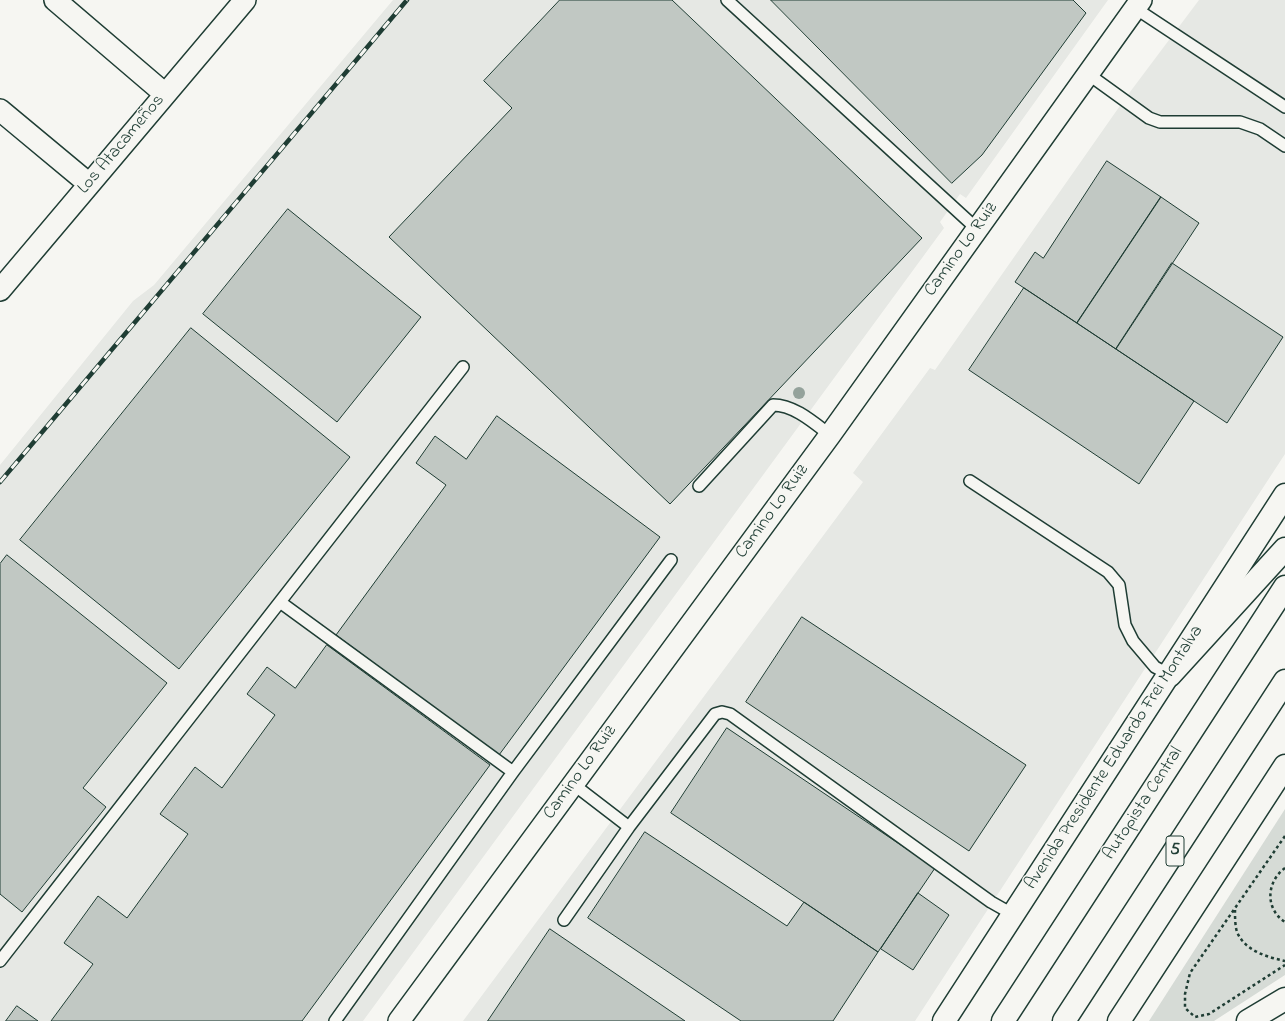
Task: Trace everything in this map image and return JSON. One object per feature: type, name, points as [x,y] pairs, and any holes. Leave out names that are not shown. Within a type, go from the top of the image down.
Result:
[{"type":"main road","name":"Avenida Presidente Eduardo Frei Montalva","points":[[944,1021],[1170,675],[1206,616],[1285,495]]},
{"type":"main road","points":[[1170,675],[1285,548]]},
{"type":"main road","name":"Autopista Central","points":[[1003,1021],[1285,587]]},
{"type":"main road","name":"5","points":[[1064,1021],[1285,681]]},
{"type":"main road","points":[[1119,1021],[1285,766]]},
{"type":"main road","points":[[1248,1021],[1285,999]]},
{"type":"street","points":[[55,0],[165,94]]},
{"type":"street","name":"Los Atacameños","points":[[3,279],[89,184],[244,0]]},
{"type":"street","name":"Camino Lo Ruiz","points":[[399,1021],[830,435],[1138,4]]},
{"type":"street","points":[[0,110],[89,184]]},
{"type":"lane","points":[[727,0],[977,229]]},
{"type":"lane","points":[[1138,4],[1285,107]]},
{"type":"lane","points":[[1088,74],[1149,118],[1160,122],[1240,122],[1260,129],[1285,146]]},
{"type":"lane","points":[[0,961],[463,367]]},
{"type":"lane","points":[[699,486],[773,405],[783,405],[806,417],[830,435]]},
{"type":"lane","points":[[970,481],[1108,572],[1119,585],[1125,625],[1133,640],[1155,668],[1170,675]]},
{"type":"lane","points":[[335,1021],[512,772],[671,560]]},
{"type":"lane","points":[[280,602],[512,772]]},
{"type":"lane","points":[[564,920],[629,827],[715,714],[722,712],[730,714],[991,902],[1014,915]]},
{"type":"lane","points":[[573,784],[629,827]]},
{"type":"path","points":[[1285,836],[1190,973],[1185,994],[1185,1008],[1195,1017],[1209,1014],[1285,965]]},
{"type":"path","points":[[1285,868],[1273,881],[1270,890],[1270,901],[1274,910],[1285,922]]},
{"type":"path","points":[[1235,909],[1237,932],[1248,946],[1266,957],[1285,961]]},
{"type":"shaded area","points":[[393,0],[1108,0],[966,198],[960,194],[940,222],[944,228],[363,1021],[0,1021],[0,465],[133,301],[154,285]]},
{"type":"shaded area","points":[[1199,0],[1285,0],[1285,454],[915,1021],[463,1021],[863,482],[853,473],[930,368],[935,370],[1124,100]]},
{"type":"shaded area","points":[[1285,809],[1285,975],[1214,1021],[1149,1021]]},
{"type":"building","points":[[560,0],[672,0],[922,238],[670,504],[389,237],[512,108],[484,81]]},
{"type":"building","points":[[771,0],[1073,0],[1086,13],[982,155],[952,183]]},
{"type":"building","points":[[1107,161],[1161,197],[1077,323],[1015,282],[1035,252],[1043,258]]},
{"type":"building","points":[[1161,197],[1199,223],[1116,349],[1077,323]]},
{"type":"building","points":[[288,209],[421,317],[337,422],[203,314]]},
{"type":"building","points":[[1172,263],[1283,337],[1227,423],[1116,349]]},
{"type":"building","points":[[1024,288],[1194,401],[1139,484],[969,370]]},
{"type":"building","points":[[191,328],[350,457],[179,669],[20,540]]},
{"type":"building","points":[[497,416],[660,537],[499,755],[336,635],[446,485],[416,463],[435,436],[466,459]]},
{"type":"building","points":[[7,555],[167,683],[83,788],[106,807],[22,912],[0,894],[0,564]]},
{"type":"building","points":[[802,617],[1026,765],[969,851],[746,702]]},
{"type":"building","points":[[327,645],[490,765],[302,1021],[51,1021],[93,964],[64,943],[98,896],[127,918],[188,834],[160,814],[195,767],[222,788],[275,715],[247,694],[267,667],[295,688]]},
{"type":"building","points":[[727,728],[935,868],[878,952],[671,813]]},
{"type":"building","points":[[645,832],[787,926],[804,902],[878,952],[833,1021],[741,1021],[588,918]]},
{"type":"building","points":[[918,893],[949,915],[913,970],[881,949]]},
{"type":"building","points":[[550,929],[685,1021],[488,1021]]},
{"type":"building","points":[[17,1006],[38,1021],[6,1021]]},
{"type":"railway","points":[[0,482],[407,0]]}]
